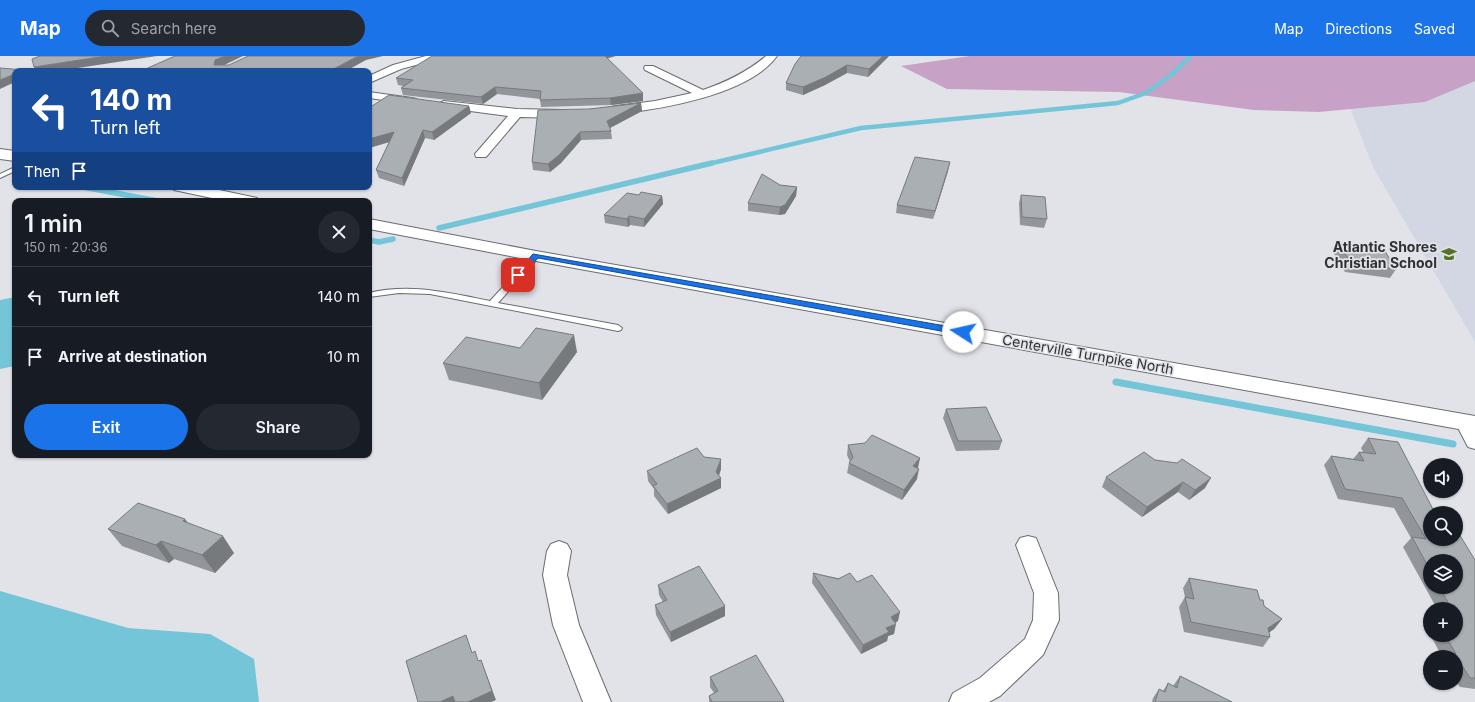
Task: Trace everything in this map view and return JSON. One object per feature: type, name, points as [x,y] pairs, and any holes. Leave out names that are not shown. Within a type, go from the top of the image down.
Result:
[{"type":"main road","points":[[0,154],[12,156]]},
{"type":"main road","points":[[195,190],[235,198]]},
{"type":"main road","name":"Centerville Turnpike North","points":[[372,225],[536,256],[1470,423]]},
{"type":"street","points":[[372,79],[397,67],[438,56]]},
{"type":"street","points":[[606,111],[648,106],[701,94],[745,76],[766,63],[772,56]]},
{"type":"street","points":[[649,68],[701,94]]},
{"type":"street","points":[[372,95],[517,113],[575,113]]},
{"type":"street","points":[[481,154],[517,113]]},
{"type":"street","points":[[1470,423],[1475,442]]},
{"type":"street","points":[[963,702],[990,687],[1034,646],[1046,620],[1046,592],[1028,545]]},
{"type":"street","points":[[559,551],[555,575],[566,625],[597,702]]},
{"type":"lane","points":[[0,176],[12,170]]},
{"type":"lane","points":[[492,304],[536,256]]},
{"type":"lane","points":[[372,294],[381,291],[413,289],[618,328]]},
{"type":"shaded area","points":[[970,56],[1475,56],[1475,81],[1425,102],[1319,112],[1254,110],[1119,92],[947,89],[901,66]]},
{"type":"shaded area","name":"Atlantic Shores Christian School","points":[[1475,56],[1475,342],[1373,167],[1346,97]]},
{"type":"water","points":[[12,298],[12,367],[0,369],[0,300]]},
{"type":"water","points":[[0,591],[128,628],[210,634],[254,659],[259,702],[0,702]]},
{"type":"building","points":[[40,56],[106,56],[34,67],[32,59]]},
{"type":"building","points":[[175,56],[225,56],[215,60],[214,65],[229,65],[248,56],[358,56],[336,68],[148,68]]},
{"type":"building","points":[[432,56],[605,56],[643,93],[610,98],[540,100],[541,91],[495,87],[481,97],[401,88],[413,80],[396,78]]},
{"type":"building","points":[[801,56],[883,56],[869,69],[847,65],[826,77],[803,87],[786,83],[795,64]]},
{"type":"building","points":[[0,68],[12,69],[12,75],[0,80]]},
{"type":"building","points":[[389,95],[469,106],[432,132],[423,130],[402,178],[376,170],[394,132],[372,138],[372,106]]},
{"type":"building","points":[[641,103],[607,121],[611,131],[580,132],[559,155],[548,164],[532,162],[538,110],[589,109]]},
{"type":"building","points":[[915,157],[950,162],[935,211],[897,205]]},
{"type":"building","points":[[762,174],[780,185],[797,187],[785,205],[780,207],[748,203]]},
{"type":"building","points":[[641,192],[662,196],[644,219],[629,216],[627,219],[604,215],[627,193],[639,195]]},
{"type":"building","points":[[1021,195],[1045,197],[1047,219],[1022,217]]},
{"type":"building","points":[[1338,243],[1383,248],[1396,269],[1351,263]]},
{"type":"building","points":[[536,328],[574,335],[539,383],[443,363],[466,337],[520,348]]},
{"type":"building","points":[[986,407],[1002,441],[958,441],[946,409]]},
{"type":"building","points":[[872,435],[920,458],[913,466],[919,469],[904,490],[849,463],[853,457],[848,445],[865,443]]},
{"type":"building","points":[[1368,438],[1398,442],[1423,490],[1423,498],[1427,498],[1431,506],[1423,506],[1423,534],[1402,498],[1345,489],[1331,456],[1364,461],[1359,452],[1376,454]]},
{"type":"building","points":[[697,448],[704,457],[721,459],[716,472],[721,478],[667,504],[653,486],[657,484],[647,471]]},
{"type":"building","points":[[1144,452],[1155,460],[1177,463],[1182,459],[1211,478],[1195,490],[1183,482],[1147,507],[1106,477]]},
{"type":"building","points":[[138,503],[185,519],[183,521],[223,536],[202,555],[161,541],[156,545],[108,529]]},
{"type":"building","points":[[1412,537],[1423,539],[1423,546],[1463,546],[1463,540],[1475,560],[1475,678],[1470,678],[1463,667],[1463,650],[1454,650],[1449,642],[1463,642],[1463,602],[1448,602],[1443,594],[1463,594],[1463,554],[1423,554],[1423,557]]},
{"type":"building","points":[[699,566],[725,606],[670,632],[655,605],[667,600],[658,585]]},
{"type":"building","points":[[813,573],[838,579],[850,573],[857,582],[872,575],[900,612],[891,617],[896,624],[886,628],[889,632],[863,645]]},
{"type":"building","points":[[1189,578],[1257,590],[1260,600],[1263,600],[1264,606],[1282,619],[1268,628],[1270,637],[1191,622],[1185,597],[1194,599]]},
{"type":"building","points":[[466,635],[472,653],[475,651],[478,661],[481,660],[492,691],[468,702],[455,702],[453,696],[440,702],[418,702],[406,661]]},
{"type":"building","points":[[756,655],[784,701],[782,702],[712,702],[709,696],[718,691],[710,677]]},
{"type":"building","points":[[1180,676],[1232,702],[1155,702],[1159,689],[1165,692],[1168,683],[1177,688]]},
{"type":"waterway","points":[[708,164],[861,128],[1118,103],[1146,93],[1171,75],[1191,56]]},
{"type":"waterway","points":[[439,228],[712,163]]},
{"type":"waterway","points":[[99,190],[142,198]]},
{"type":"waterway","points":[[372,241],[379,242],[393,239]]},
{"type":"waterway","points":[[1116,382],[1453,444]]},
{"type":"place","name":"Atlantic Shores Christian School","points":[[1449,254]]},
{"type":"route","points":[[518,275],[536,256],[963,332]]}]
